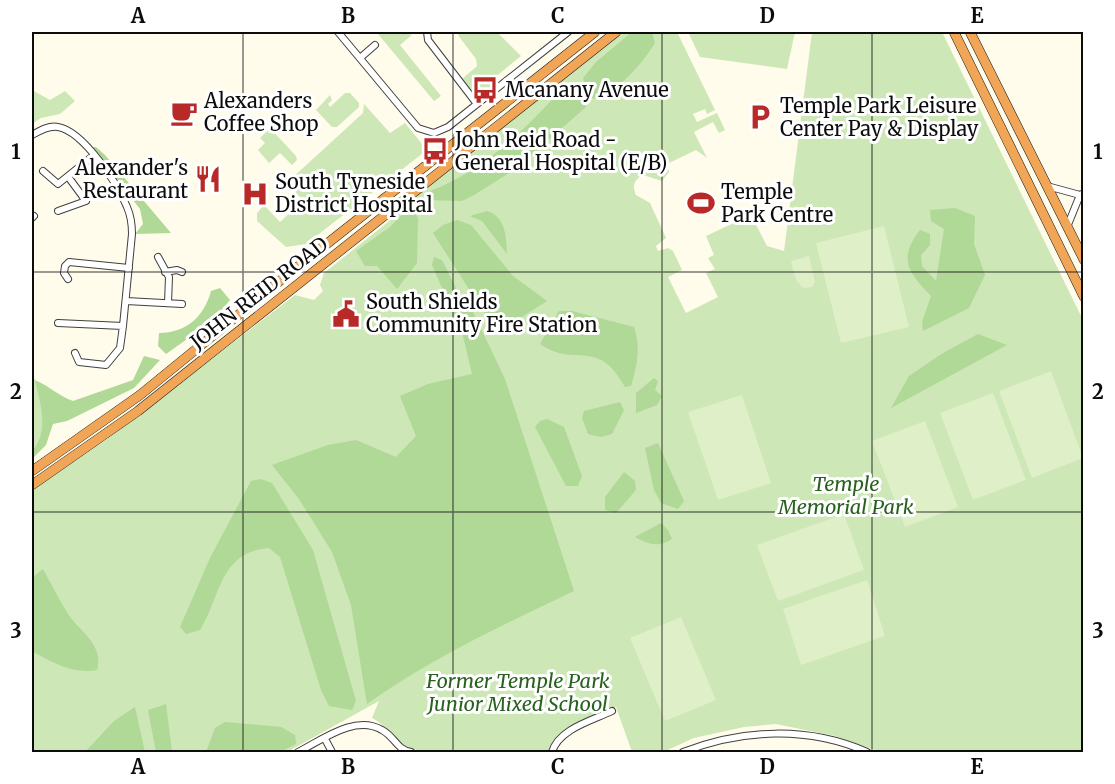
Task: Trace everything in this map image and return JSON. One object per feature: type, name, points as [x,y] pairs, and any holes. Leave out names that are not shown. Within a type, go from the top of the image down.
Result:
[{"type":"highway","name":"JOHN REID ROAD","points":[[32,471],[157,382],[281,280],[595,32]]},
{"type":"highway","name":"JOHN REID ROAD","points":[[32,485],[138,411],[616,32]]},
{"type":"highway","points":[[954,32],[1083,297]]},
{"type":"highway","points":[[970,32],[1083,260]]},
{"type":"highway","points":[[1032,193],[1047,186]]},
{"type":"highway","points":[[1053,234],[1067,227]]},
{"type":"street","points":[[338,32],[423,130],[434,133],[444,130],[564,33]]},
{"type":"street","points":[[427,32],[428,40],[477,104]]},
{"type":"street","points":[[360,58],[375,45]]},
{"type":"street","points":[[32,135],[43,129],[57,127],[74,134],[94,155],[127,205],[131,219],[129,268],[120,348],[106,365],[79,362],[75,354]]},
{"type":"street","points":[[43,171],[58,184],[69,178],[94,155]]},
{"type":"street","points":[[58,211],[86,201],[69,178]]},
{"type":"street","points":[[1047,186],[1082,194],[1067,227]]},
{"type":"street","points":[[158,257],[169,277],[168,303]]},
{"type":"street","points":[[68,279],[64,273],[65,266],[69,262],[129,268]]},
{"type":"street","points":[[165,272],[182,272]]},
{"type":"street","points":[[126,301],[182,304]]},
{"type":"street","points":[[58,323],[123,326]]},
{"type":"street","points":[[552,753],[556,740],[564,734],[612,711]]},
{"type":"street","points":[[298,753],[352,725],[366,724],[383,730],[401,750],[411,753]]},
{"type":"street","points":[[683,753],[715,741],[764,732],[817,737],[867,753]]},
{"type":"street","points":[[325,739],[332,753]]},
{"type":"green space","points":[[402,32],[412,35],[400,45],[441,96],[434,101],[378,34]]},
{"type":"green space","points":[[462,32],[497,32],[521,56],[494,78],[498,83],[478,99],[462,79],[477,66],[476,59],[458,35]]},
{"type":"green space","name":"Temple Memorial Park","points":[[621,32],[677,32],[715,110],[707,114],[705,109],[693,114],[697,122],[717,113],[725,130],[719,133],[713,122],[694,132],[707,158],[696,150],[667,164],[669,172],[662,181],[643,175],[634,186],[636,195],[650,203],[666,238],[656,246],[658,251],[668,248],[673,251],[682,270],[668,277],[686,313],[718,297],[706,273],[715,269],[708,258],[714,255],[706,236],[751,215],[767,246],[784,251],[812,32],[942,32],[1083,320],[1083,752],[881,752],[835,736],[776,724],[744,727],[694,738],[663,752],[632,752],[616,707],[568,729],[553,743],[549,752],[436,753],[408,747],[372,718],[379,701],[287,752],[32,752],[32,490],[106,440],[295,295],[314,300],[323,291],[320,285],[324,273],[398,214],[396,211]]},
{"type":"green space","points":[[632,32],[652,32],[655,43],[621,84],[594,99],[588,95],[583,78],[596,62]]},
{"type":"green space","points":[[688,32],[795,32],[787,69],[700,57]]},
{"type":"green space","points":[[574,86],[586,107],[514,170],[462,201],[426,200],[430,191],[467,173],[501,148],[560,91]]},
{"type":"green space","points":[[32,90],[50,100],[65,91],[75,101],[60,114],[41,118],[32,124]]},
{"type":"green space","points":[[345,93],[350,93],[359,103],[359,107],[337,127],[332,127],[316,110],[330,95],[332,100],[328,104],[330,107]]},
{"type":"green space","points":[[364,104],[390,133],[405,123],[427,150],[306,244],[286,247],[257,221],[257,213],[264,205],[280,222],[303,201],[294,190],[299,185],[291,179],[363,113]]},
{"type":"green space","points":[[270,128],[296,156],[297,160],[292,165],[280,153],[269,163],[258,150],[265,143],[260,138]]},
{"type":"green space","points":[[91,147],[96,147],[105,155],[171,233],[135,234],[143,224],[140,209]]},
{"type":"green space","points":[[955,208],[975,216],[974,244],[985,275],[969,308],[923,331],[922,322],[931,296],[912,273],[909,266],[909,250],[920,230],[930,234],[930,245],[921,255],[922,266],[936,281],[944,229],[931,221],[930,210]]},
{"type":"green space","points":[[412,209],[418,218],[417,263],[397,289],[377,266],[365,266],[356,251],[390,227],[405,211]]},
{"type":"green space","points":[[487,211],[498,218],[504,228],[507,254],[482,221],[470,216]]},
{"type":"green space","points":[[457,220],[471,225],[513,276],[547,301],[497,333],[433,233],[443,225]]},
{"type":"green space","points":[[884,226],[909,327],[841,343],[816,243]]},
{"type":"green space","points":[[809,256],[815,282],[812,287],[803,288],[796,280],[791,261]]},
{"type":"green space","points":[[434,257],[442,260],[458,292],[474,314],[505,379],[574,591],[442,657],[367,704],[351,605],[332,552],[299,499],[272,465],[328,445],[356,440],[396,457],[416,436],[400,396],[428,384],[472,374],[463,336],[432,265]]},
{"type":"green space","points":[[220,288],[230,300],[214,320],[166,354],[158,346],[159,333],[178,330],[192,322],[204,309],[211,291]]},
{"type":"green space","points":[[559,311],[572,311],[634,327],[637,357],[631,386],[625,387],[605,362],[586,356],[553,351],[540,344]]},
{"type":"green space","points":[[978,334],[1007,345],[891,408],[909,376],[943,353]]},
{"type":"green space","points":[[144,356],[160,360],[134,388],[67,421],[53,424],[46,445],[32,459],[32,451],[38,443],[42,425],[35,380],[73,401],[133,380]]},
{"type":"green space","points":[[1051,371],[1083,458],[1032,478],[999,391]]},
{"type":"green space","points":[[32,373],[42,403],[43,424],[38,443],[32,451]]},
{"type":"green space","points":[[654,378],[658,381],[655,390],[662,396],[657,405],[636,413],[636,393]]},
{"type":"green space","points":[[993,393],[1026,480],[973,500],[940,413]]},
{"type":"green space","points":[[742,395],[771,483],[718,500],[688,412]]},
{"type":"green space","points":[[620,402],[624,410],[612,434],[601,437],[588,434],[582,418],[584,411]]},
{"type":"green space","points":[[547,419],[564,427],[582,476],[578,486],[566,486],[535,427],[540,421]]},
{"type":"green space","points":[[925,421],[958,507],[905,527],[872,441]]},
{"type":"green space","points":[[658,443],[684,501],[678,509],[661,503],[654,490],[645,448]]},
{"type":"green space","points":[[624,472],[635,481],[636,490],[616,513],[605,510],[605,497]]},
{"type":"green space","points":[[261,479],[272,483],[313,550],[356,701],[352,710],[329,706],[321,690],[280,557],[269,548],[253,551],[240,558],[231,567],[200,630],[186,634],[180,627],[210,558],[251,481]]},
{"type":"green space","points":[[844,514],[864,570],[778,601],[757,545]]},
{"type":"green space","points":[[661,523],[668,530],[672,539],[667,542],[654,544],[635,537]]},
{"type":"green space","points":[[43,569],[68,614],[94,646],[98,661],[97,670],[71,669],[32,651],[32,578]]},
{"type":"green space","points":[[867,580],[885,636],[801,665],[783,609]]},
{"type":"green space","points":[[681,617],[716,700],[665,721],[630,638]]},
{"type":"green space","points":[[166,704],[172,752],[156,752],[148,710]]},
{"type":"green space","points":[[135,707],[145,752],[85,752],[114,721]]},
{"type":"green space","points":[[225,722],[281,727],[295,735],[296,744],[280,752],[206,752],[215,728]]},
{"type":"place","name":"Mcanany Avenue","points":[[485,90]]},
{"type":"place","name":"Alexanders Coffee Shop","points":[[184,113]]},
{"type":"place","name":"Temple Park Leisure Center Pay & Display","points":[[760,117]]},
{"type":"place","name":"John Reid Road - General Hospital (E/B)","points":[[435,151]]},
{"type":"place","name":"Alexander's Restaurant","points":[[208,179]]},
{"type":"place","name":"South Tyneside District Hospital","points":[[255,194]]},
{"type":"place","name":"Temple Park Centre","points":[[701,203]]},
{"type":"place","name":"South Shields Community Fire Station","points":[[346,314]]},
{"type":"park label","name":"Former Temple Park Junior Mixed School","points":[[518,692]]}]
